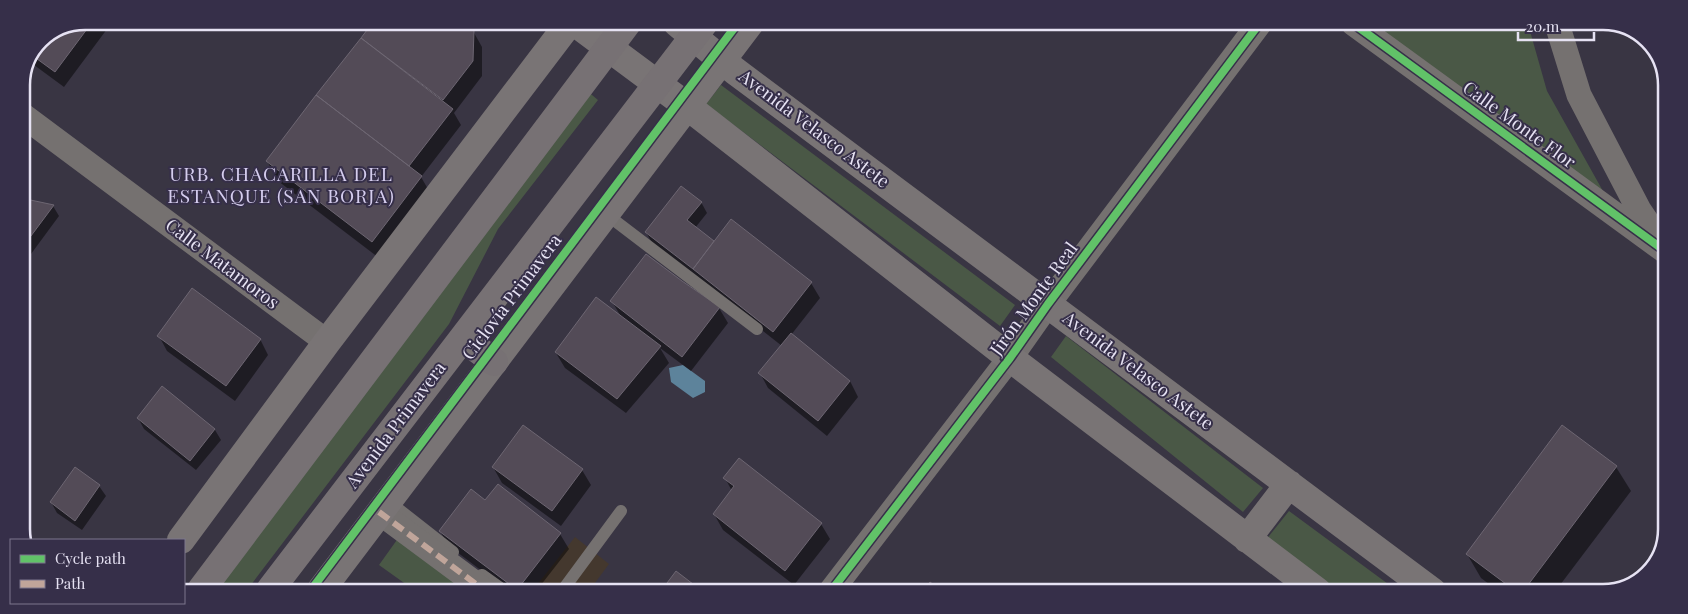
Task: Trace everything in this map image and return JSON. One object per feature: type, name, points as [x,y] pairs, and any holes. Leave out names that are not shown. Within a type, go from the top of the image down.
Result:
[{"type":"main road","points":[[182,539],[327,342],[564,30]]},
{"type":"main road","points":[[584,30],[688,106],[1010,358],[1307,584]]},
{"type":"main road","points":[[206,584],[622,30]]},
{"type":"main road","name":"Avenida Primavera","points":[[275,584],[658,84],[690,30]]},
{"type":"main road","name":"Avenida Velasco Astete","points":[[695,30],[723,60],[745,78],[1422,584]]},
{"type":"main road","points":[[326,584],[745,30]]},
{"type":"main road","points":[[463,338],[494,362]]},
{"type":"main road","points":[[1247,539],[1288,484]]},
{"type":"street","name":"Jirón Monte Real","points":[[835,584],[1010,358],[1048,304],[1254,30]]},
{"type":"street","name":"Calle Monte Flor","points":[[1362,30],[1658,243]]},
{"type":"street","name":"Calle Monte Flor","points":[[1559,30],[1579,94],[1639,210],[1658,237]]},
{"type":"street","name":"Calle Matamoros","points":[[30,121],[327,342]]},
{"type":"street","points":[[384,506],[477,584]]},
{"type":"lane","points":[[606,214],[757,329]]},
{"type":"lane","points":[[384,506],[494,584]]},
{"type":"lane","points":[[566,584],[621,511]]},
{"type":"shaded area","points":[[575,537],[609,564],[594,584],[538,584]]},
{"type":"green space","points":[[1375,30],[1530,30],[1547,91],[1613,209]]},
{"type":"green space","points":[[721,85],[1015,305],[1000,326],[706,104]]},
{"type":"green space","points":[[586,90],[598,100],[498,229],[449,324],[252,584],[218,584]]},
{"type":"green space","points":[[1066,336],[1263,488],[1243,512],[1051,357]]},
{"type":"green space","points":[[1289,511],[1388,584],[1323,584],[1265,541]]},
{"type":"green space","points":[[404,530],[480,584],[406,584],[379,565]]},
{"type":"water","points":[[683,365],[705,381],[705,392],[693,398],[671,382],[669,368]]},
{"type":"building","points":[[86,30],[55,72],[37,59],[39,55],[46,46],[64,34]]},
{"type":"building","points":[[367,30],[474,30],[473,61],[443,100],[361,38]]},
{"type":"building","points":[[361,38],[453,109],[409,166],[316,95]]},
{"type":"building","points":[[316,95],[422,176],[372,242],[266,161]]},
{"type":"building","points":[[681,186],[702,202],[687,220],[714,241],[693,269],[645,232]]},
{"type":"building","points":[[30,200],[54,205],[30,237]]},
{"type":"building","points":[[731,219],[812,282],[773,332],[693,269]]},
{"type":"building","points":[[646,254],[720,307],[682,357],[610,301]]},
{"type":"building","points":[[192,288],[261,339],[226,386],[157,336]]},
{"type":"building","points":[[596,297],[661,346],[617,399],[555,352]]},
{"type":"building","points":[[791,333],[850,381],[818,421],[758,373]]},
{"type":"building","points":[[162,386],[215,429],[190,461],[137,418]]},
{"type":"building","points":[[523,425],[583,469],[552,511],[492,467]]},
{"type":"building","points":[[1562,425],[1617,466],[1529,584],[1506,584],[1466,554]]},
{"type":"building","points":[[739,458],[822,523],[785,571],[713,514],[734,486],[723,478]]},
{"type":"building","points":[[75,467],[100,485],[75,521],[50,502]]},
{"type":"building","points":[[498,484],[561,533],[522,584],[509,584],[439,531],[471,489],[485,500]]},
{"type":"building","points":[[676,571],[693,584],[666,584]]},
{"type":"marked path","points":[[379,512],[476,584]]},
{"type":"cycle path","name":"Ciclovía Primavera","points":[[316,584],[733,30]]},
{"type":"cycle path","points":[[836,584],[1010,358],[1048,304],[1254,30]]},
{"type":"cycle path","points":[[1362,30],[1658,246]]},
{"type":"district","name":"URB. CHACARILLA DEL ESTANQUE (SAN BORJA)","points":[[281,185]]}]
